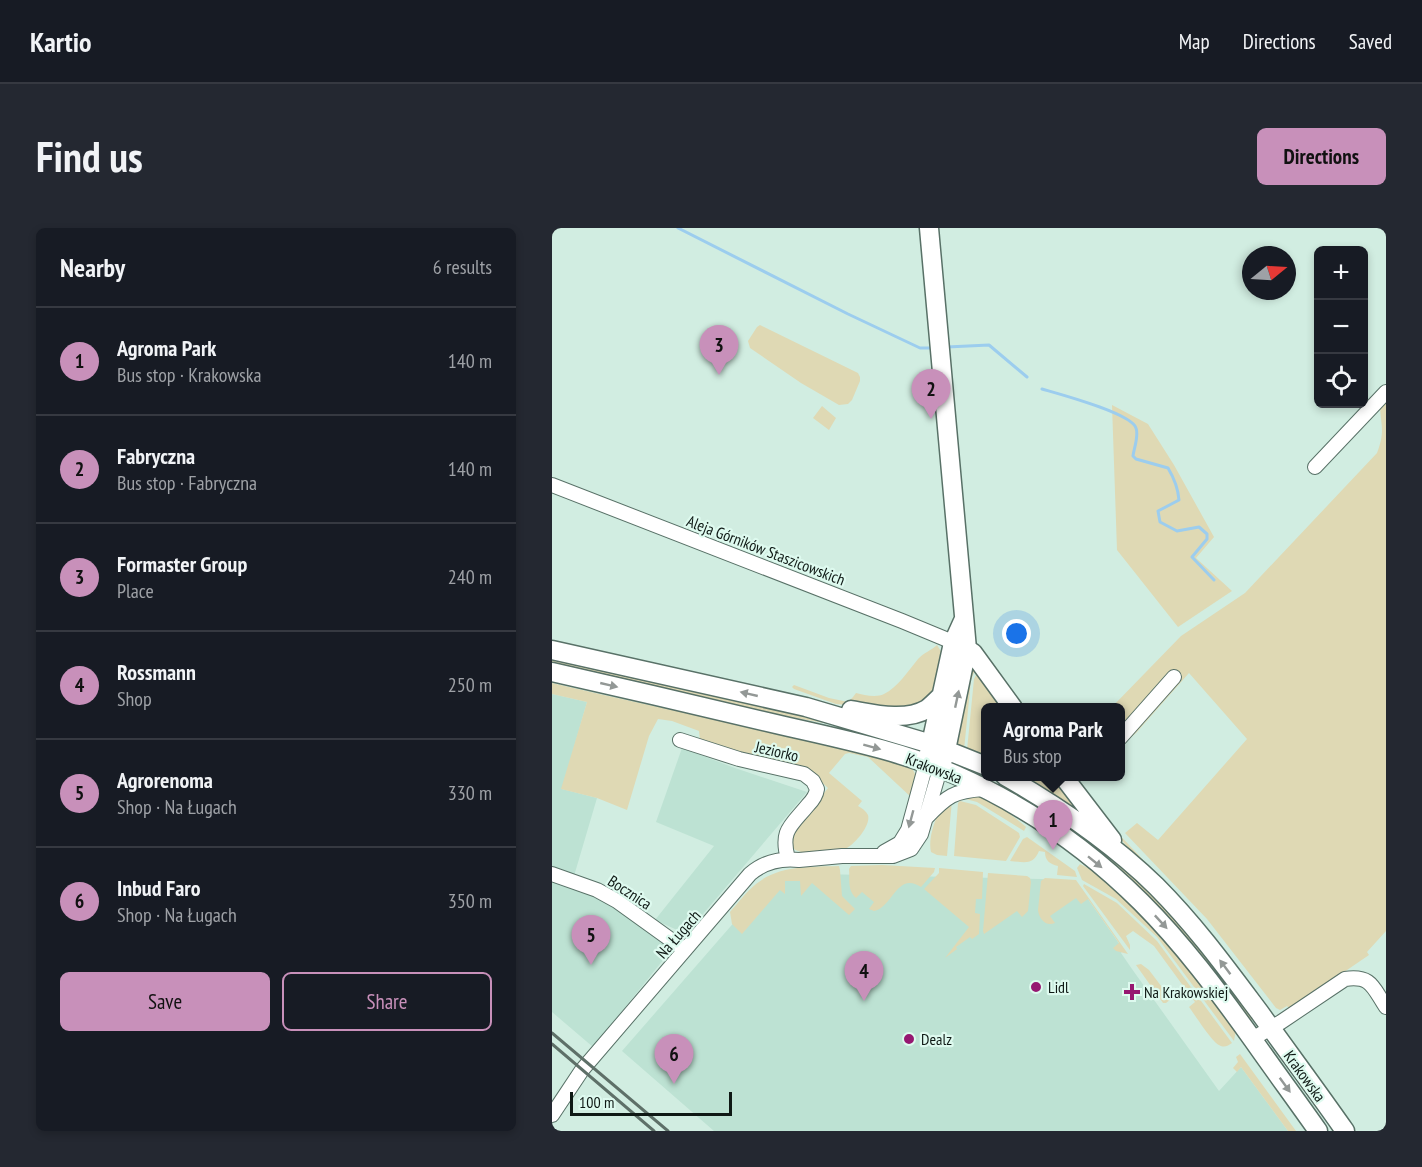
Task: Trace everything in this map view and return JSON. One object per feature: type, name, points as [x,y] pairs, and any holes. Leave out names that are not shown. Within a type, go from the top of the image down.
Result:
[{"type":"main road","points":[[929,228],[964,620],[939,747],[933,766]]},
{"type":"main road","points":[[939,747],[941,696],[960,646]]},
{"type":"main road","points":[[960,646],[973,653],[1009,703]]},
{"type":"main road","name":"Krakowska","points":[[552,650],[806,707],[939,747],[981,764]]},
{"type":"main road","name":"Krakowska","points":[[552,672],[898,754],[933,766],[983,789],[1047,826],[1071,842],[1119,881],[1160,921],[1194,960],[1318,1131]]},
{"type":"main road","points":[[806,707],[846,709],[880,715],[906,715],[925,710],[941,696]]},
{"type":"main road","name":"Krakowska","points":[[1012,781],[1060,809],[1128,861],[1155,885],[1221,961],[1345,1131]]},
{"type":"main road","points":[[1066,781],[1128,861]]},
{"type":"street","points":[[1315,467],[1386,392]]},
{"type":"street","name":"Aleja Górników Staszicowskich","points":[[552,485],[902,621],[960,646]]},
{"type":"street","points":[[1125,732],[1174,677]]},
{"type":"street","name":"Jeziorko","points":[[680,740],[739,759],[804,774],[813,781],[817,789],[814,799],[787,830],[785,847],[788,859]]},
{"type":"street","name":"Na Ługach","points":[[552,1115],[582,1070],[750,874],[761,866],[788,859],[893,856],[911,849],[921,834],[926,818],[933,766]]},
{"type":"street","name":"Na Ługach","points":[[873,855],[887,851],[904,838],[933,766]]},
{"type":"street","name":"Na Ługach","points":[[926,818],[953,794],[983,789]]},
{"type":"street","name":"Bocznica","points":[[552,873],[597,890],[617,901],[685,950]]},
{"type":"street","points":[[1252,1039],[1345,979],[1354,978],[1369,982],[1386,1007]]},
{"type":"shaded area","points":[[760,325],[858,373],[860,381],[852,400],[848,404],[839,405],[801,383],[750,348],[748,341]]},
{"type":"shaded area","points":[[1386,399],[1386,931],[1367,952],[1369,955],[1290,1009],[1287,1006],[1280,1010],[1276,1008],[1207,919],[1125,833],[1137,823],[1158,840],[1247,739],[1189,673],[1127,741],[1125,740],[1125,703],[1116,703],[1181,636],[1245,593],[1377,453],[1382,432],[1380,403]]},
{"type":"shaded area","points":[[1112,405],[1148,424],[1214,537],[1196,558],[1232,591],[1178,627],[1117,550]]},
{"type":"shaded area","points":[[822,406],[836,418],[829,430],[813,418]]},
{"type":"shaded area","points":[[937,645],[942,653],[934,696],[908,711],[836,704],[792,687],[794,685],[829,698],[848,702],[856,693],[870,696],[881,695],[894,688],[920,657]]},
{"type":"shaded area","points":[[552,657],[845,723],[919,749],[835,725],[774,714],[552,664]]},
{"type":"shaded area","points":[[972,667],[975,670],[971,680],[964,750],[953,745]]},
{"type":"shaded area","points":[[977,673],[1003,703],[981,703],[981,757],[967,750],[974,679]]},
{"type":"shaded area","points":[[552,683],[909,765],[916,777],[916,785],[912,798],[868,757],[845,754],[829,773],[862,801],[858,806],[868,815],[867,824],[857,839],[845,849],[822,852],[798,851],[791,845],[793,832],[828,788],[814,775],[700,740],[699,731],[672,721],[658,719],[649,736],[627,810],[597,798],[561,789],[587,702],[552,694]]},
{"type":"shaded area","points":[[552,694],[587,702],[562,789],[597,798],[574,876],[672,949],[593,1047],[552,1012]]},
{"type":"shaded area","points":[[682,748],[807,792],[686,934],[655,920],[714,846],[656,822]]},
{"type":"shaded area","points":[[1024,781],[1060,781],[1084,816]]},
{"type":"shaded area","points":[[1009,792],[1110,857],[1140,882],[1188,931],[1249,1011],[1251,1021],[1181,934]]},
{"type":"shaded area","points":[[976,795],[1008,812],[1026,827],[1024,831],[977,802],[958,797]]},
{"type":"shaded area","points":[[952,800],[947,856],[937,855],[931,852],[932,831],[940,811]]},
{"type":"shaded area","points":[[960,801],[976,805],[1019,833],[1020,837],[1006,861],[954,856]]},
{"type":"shaded area","points":[[1095,809],[1200,920],[1273,1015],[1270,1014]]},
{"type":"shaded area","points":[[1027,837],[1075,871],[1077,877],[1057,875],[1058,866],[1048,862],[1045,852],[1039,851],[1034,859],[1028,862],[1010,861],[1023,839]]},
{"type":"shaded area","points":[[1080,864],[1103,876],[1164,937],[1236,1030],[1234,1041],[1157,937],[1116,899],[1082,880],[1077,868]]},
{"type":"shaded area","points":[[839,866],[842,896],[855,909],[849,915],[812,883],[801,896],[800,881],[785,881],[785,894],[780,890],[742,934],[732,924],[730,912],[749,890],[765,878],[795,868]]},
{"type":"shaded area","points":[[851,866],[935,868],[921,887],[913,883],[906,883],[886,903],[874,911],[869,909],[874,902],[862,892],[856,898],[851,892],[849,869]]},
{"type":"shaded area","points":[[939,868],[983,872],[982,899],[976,899],[975,913],[980,914],[979,934],[972,939],[970,937],[945,958],[969,927],[924,889],[939,873]]},
{"type":"shaded area","points":[[777,873],[1041,879],[1076,882],[1123,949],[1121,953],[1219,1091],[1241,1067],[1288,1131],[714,1131],[622,1051]]},
{"type":"shaded area","points":[[988,873],[1027,876],[1031,882],[1028,911],[1022,917],[1017,911],[984,934],[983,931]]},
{"type":"shaded area","points":[[1045,878],[1076,880],[1128,954],[1113,948],[1119,943],[1088,899],[1081,904],[1076,898],[1050,916],[1055,923],[1049,924],[1043,921],[1038,910],[1041,881]]},
{"type":"shaded area","points":[[1084,884],[1117,903],[1157,941],[1232,1043],[1223,1046],[1212,1039],[1189,1007],[1195,1002],[1154,946],[1133,931],[1126,936],[1130,950],[1083,886]]},
{"type":"shaded area","points":[[1141,964],[1149,970],[1171,999],[1166,1003],[1163,1003],[1136,965]]},
{"type":"shaded area","points":[[1240,1054],[1296,1131],[1288,1131],[1241,1067],[1237,1072],[1233,1068],[1238,1062],[1236,1057]]},
{"type":"waterway","points":[[678,228],[920,348],[935,348]]},
{"type":"waterway","points":[[947,347],[989,345],[1027,377]]},
{"type":"waterway","points":[[1042,389],[1109,410],[1131,422],[1137,431],[1133,456],[1136,459],[1168,468],[1177,487],[1179,500],[1158,511],[1160,522],[1177,531],[1199,527],[1207,534],[1207,539],[1192,557],[1214,580]]},
{"type":"railway","points":[[552,1033],[668,1131]]},
{"type":"railway","points":[[552,1044],[654,1131]]},
{"type":"place","name":"Formaster Group","points":[[719,375]]},
{"type":"place","name":"Fabryczna","points":[[931,419]]},
{"type":"place","name":"Agroma Park","points":[[1053,850]]},
{"type":"place","name":"Agrorenoma","points":[[591,965]]},
{"type":"place","name":"Lidl","points":[[1036,987]]},
{"type":"place","name":"Na Krakowskiej","points":[[1132,992]]},
{"type":"place","name":"Rossmann","points":[[864,1001]]},
{"type":"place","name":"Dealz","points":[[909,1039]]},
{"type":"place","name":"Inbud Faro","points":[[674,1084]]}]
